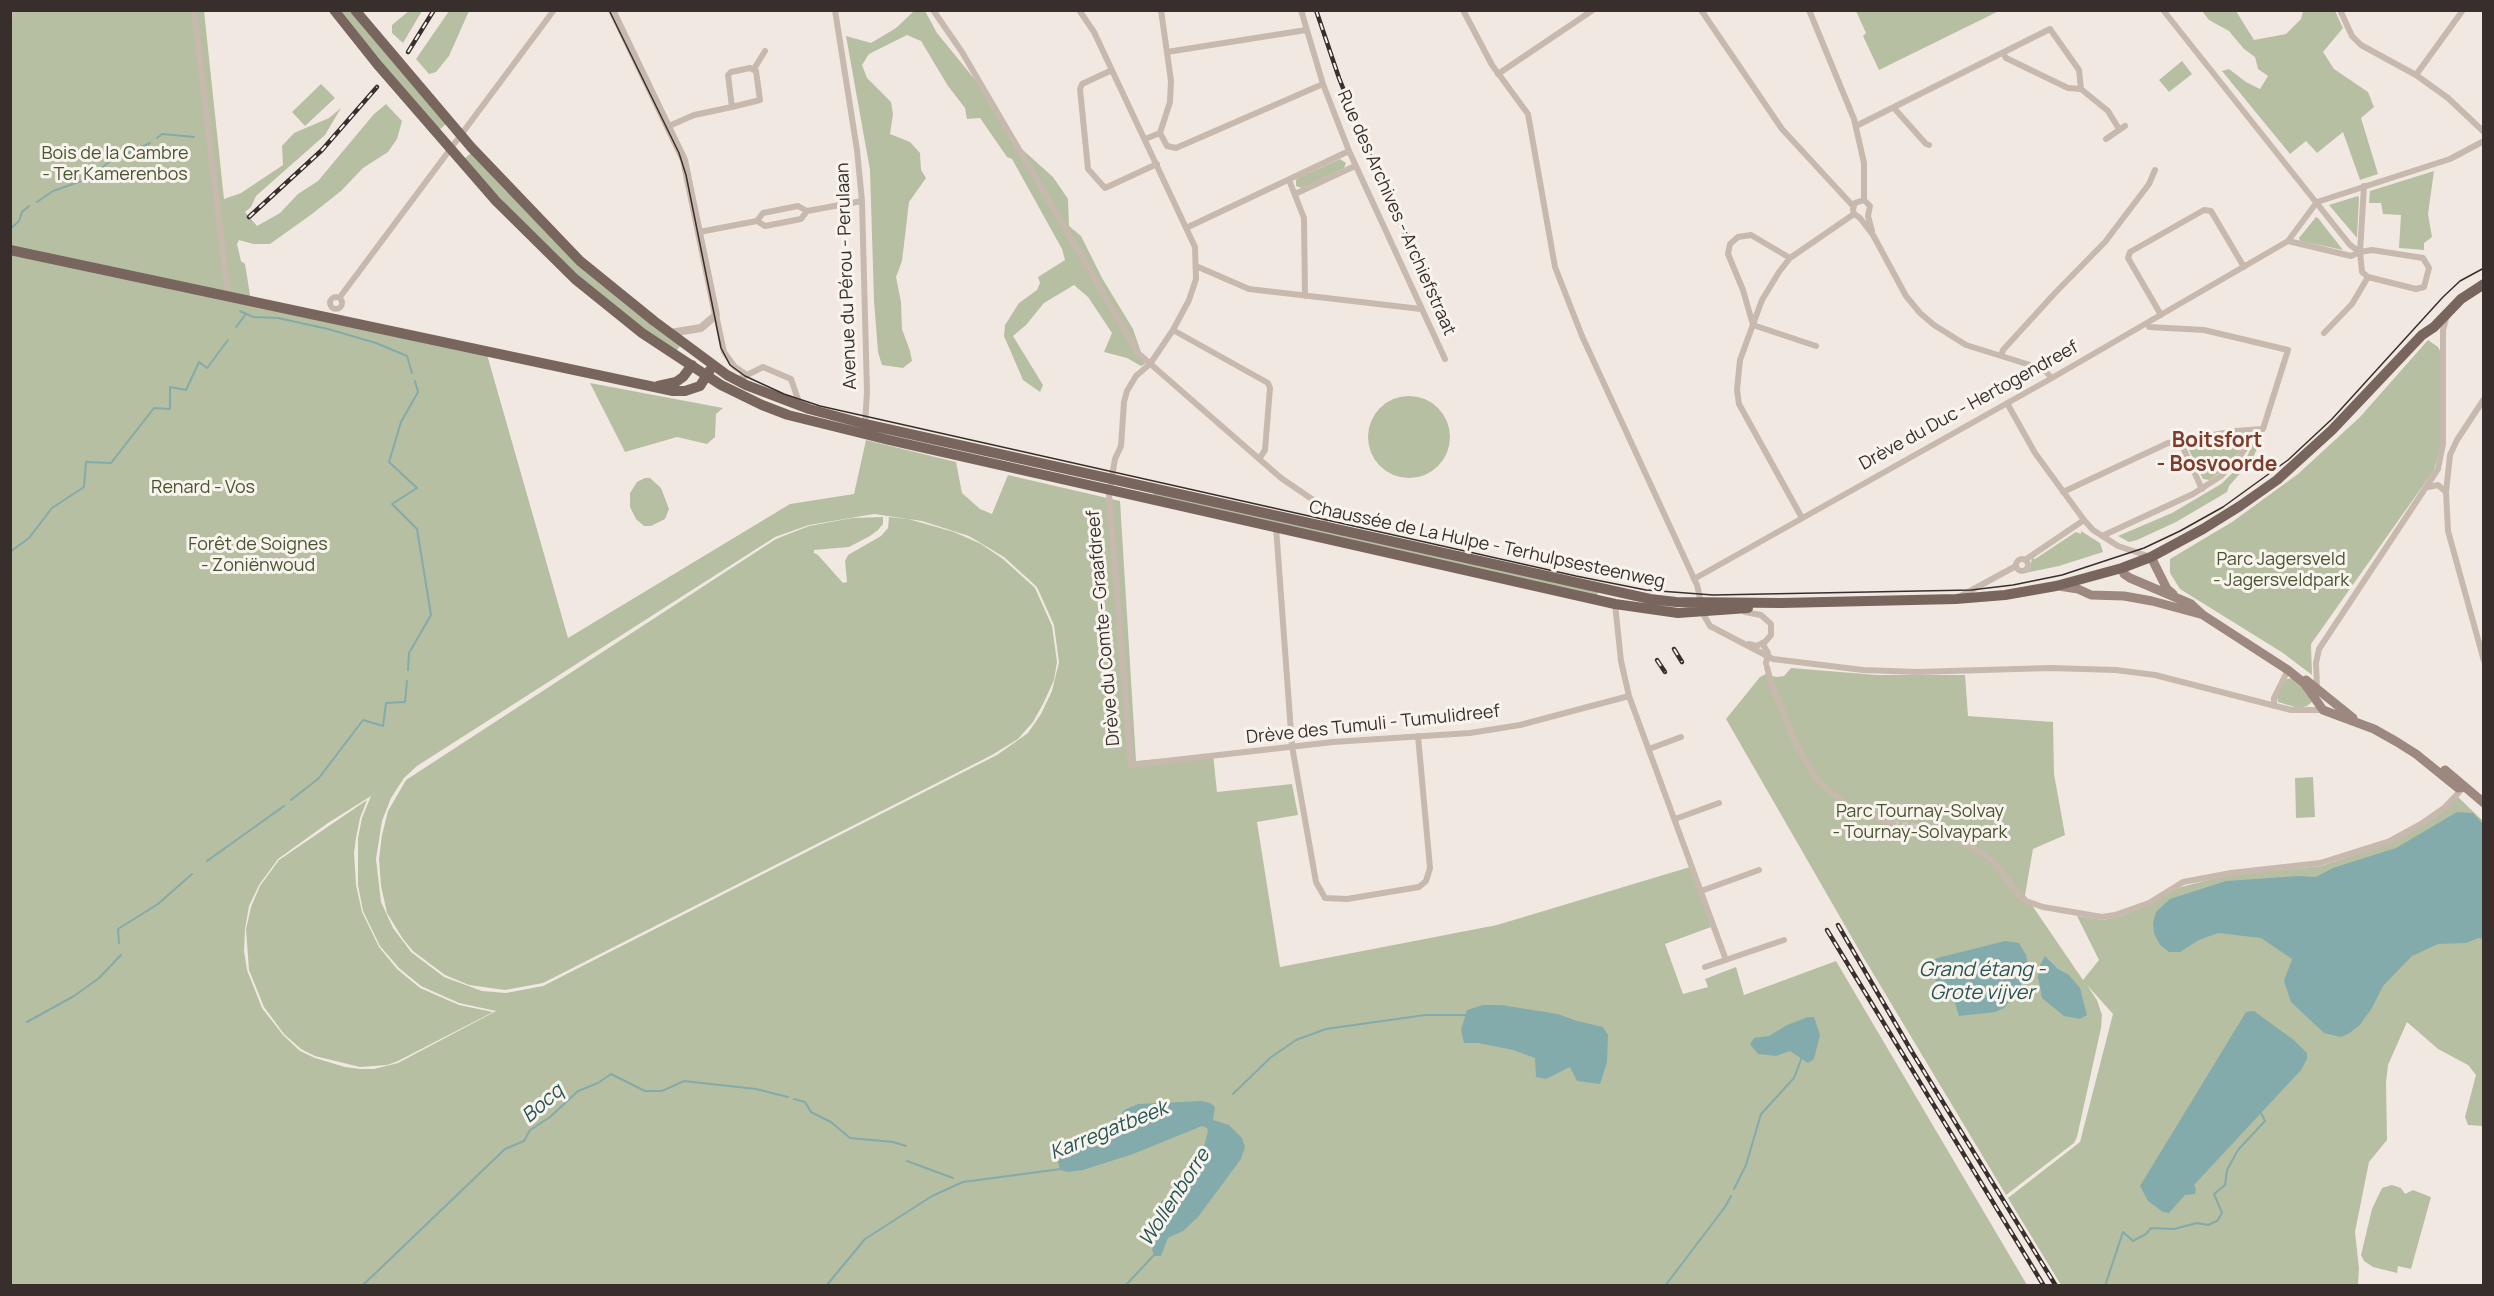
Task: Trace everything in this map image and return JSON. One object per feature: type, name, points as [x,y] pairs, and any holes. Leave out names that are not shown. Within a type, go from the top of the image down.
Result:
[{"type":"main road","points":[[334,10],[451,150],[518,223],[575,279],[642,333],[707,376],[732,391],[770,408],[1111,484]]},
{"type":"main road","points":[[355,10],[461,136],[580,261],[612,289],[709,361],[800,406],[864,429]]},
{"type":"main road","points":[[10,250],[673,391],[685,391],[700,386],[710,371],[709,361]]},
{"type":"main road","points":[[2422,335],[2429,323],[2450,302],[2484,276]]},
{"type":"main road","points":[[1781,603],[1956,599],[2005,595],[2056,586],[2122,568],[2151,556],[2240,506],[2277,480],[2332,430],[2422,335],[2434,327],[2461,299],[2484,284]]},
{"type":"main road","points":[[657,386],[676,382],[692,365],[709,361]]},
{"type":"main road","name":"Chaussée de La Hulpe - Terhulpsesteenweg","points":[[1111,484],[1276,526],[1615,604],[1663,612],[1702,607],[1781,603]]},
{"type":"main road","name":"Chaussée de La Hulpe - Terhulpsesteenweg","points":[[1111,484],[1325,528],[1621,594],[1723,611],[1781,603]]},
{"type":"main road","points":[[2151,556],[2167,589],[2174,596]]},
{"type":"main road","points":[[2122,568],[2124,574],[2130,578],[2191,604],[2203,615],[2317,688],[2340,709],[2416,754],[2425,756],[2484,803]]},
{"type":"main road","points":[[2056,586],[2078,589],[2091,595],[2152,601],[2203,615]]},
{"type":"main road","points":[[2292,673],[2310,690],[2325,712],[2374,729]]},
{"type":"street","points":[[10,17],[15,10]]},
{"type":"street","points":[[194,10],[228,297]]},
{"type":"street","points":[[340,297],[554,10]]},
{"type":"street","points":[[612,10],[669,126],[686,168],[724,352],[742,378],[763,368],[791,379],[800,406]]},
{"type":"street","name":"Avenue du Pérou - Perulaan","points":[[835,10],[857,150],[862,201],[867,392],[864,429]]},
{"type":"street","points":[[933,10],[962,52],[1138,353],[1259,459],[1325,508],[1325,528]]},
{"type":"street","points":[[1079,10],[1094,32],[1195,247],[1196,266],[1249,289],[1421,309]]},
{"type":"street","points":[[1145,139],[1160,133],[1168,111],[1171,93],[1161,10]]},
{"type":"street","name":"Rue des Archives - Archiefstraat","points":[[1301,10],[1323,84],[1355,166],[1444,359]]},
{"type":"street","points":[[1463,10],[1476,38],[1498,74],[1528,114],[1555,267],[1582,336],[1694,579],[1710,626],[1746,644],[1767,662],[1917,672],[2050,668],[2116,670],[2155,675],[2295,710],[2325,712]]},
{"type":"street","points":[[1498,74],[1593,10]]},
{"type":"street","points":[[1701,10],[1782,129],[1853,206],[1857,216],[1873,235],[1906,296],[1920,313],[1934,326],[1966,345],[2043,369],[2052,378]]},
{"type":"street","points":[[1809,10],[1856,126],[1864,164],[1864,200],[1870,206],[1868,216],[1873,235]]},
{"type":"street","points":[[2163,10],[2350,245],[2360,252]]},
{"type":"street","points":[[2340,10],[2352,36],[2361,45],[2416,75],[2448,98],[2484,132]]},
{"type":"street","points":[[2416,75],[2463,10]]},
{"type":"street","points":[[1856,126],[2050,29],[2079,70],[2081,89]]},
{"type":"street","points":[[1167,52],[1306,30]]},
{"type":"street","points":[[669,126],[694,115],[760,100],[754,69],[765,51]]},
{"type":"street","points":[[2003,53],[2006,58],[2068,88],[2081,89],[2108,111],[2122,128],[2106,139]]},
{"type":"street","points":[[732,106],[728,75],[730,72],[754,69]]},
{"type":"street","points":[[1112,70],[1082,84],[1080,89],[1088,169],[1105,188],[1157,164]]},
{"type":"street","points":[[1160,133],[1167,146],[1176,148],[1323,84]]},
{"type":"street","points":[[1894,108],[1929,145]]},
{"type":"street","points":[[2317,202],[2432,166],[2456,157],[2484,141]]},
{"type":"street","points":[[1186,228],[1349,151]]},
{"type":"street","points":[[1295,194],[1355,166]]},
{"type":"street","points":[[2001,356],[2003,350],[2055,292],[2105,242],[2149,184],[2155,170]]},
{"type":"street","points":[[1289,180],[1304,218],[1305,296]]},
{"type":"street","points":[[2288,242],[2351,256],[2360,252],[2387,251],[2423,258],[2429,264],[2426,285],[2421,289],[2371,277],[2362,272],[2360,252],[2364,186]]},
{"type":"street","points":[[1853,206],[1858,201],[1864,200]]},
{"type":"street","points":[[699,232],[757,221],[763,213],[798,206],[807,211],[862,201]]},
{"type":"street","name":"Drève du Duc - Hertogendreef","points":[[1694,579],[2052,378],[2288,242],[2317,202]]},
{"type":"street","points":[[2161,315],[2128,258],[2130,252],[2205,210],[2211,211],[2244,267]]},
{"type":"street","points":[[757,221],[765,226],[792,221],[801,219],[807,211]]},
{"type":"street","points":[[1802,518],[1739,404],[1737,383],[1740,360],[1762,300],[1790,258],[1857,216],[1868,216]]},
{"type":"street","points":[[1753,325],[1743,290],[1728,254],[1730,244],[1738,237],[1751,235],[1790,258]]},
{"type":"street","name":"Drève du Comte - Graafdreef","points":[[1131,765],[1108,498],[1115,459],[1121,446],[1127,391],[1136,376],[1150,364],[1173,330],[1189,300],[1196,279],[1196,266]]},
{"type":"street","points":[[2324,333],[2352,304],[2371,277]]},
{"type":"street","points":[[2317,688],[2316,663],[2319,649],[2438,469],[2444,436],[2444,330],[2448,312]]},
{"type":"street","points":[[670,333],[701,328],[716,315]]},
{"type":"street","points":[[2063,492],[2168,443],[2263,429],[2288,350],[2204,330],[2150,327],[2147,323]]},
{"type":"street","points":[[1753,325],[1816,346]]},
{"type":"street","points":[[1173,330],[1268,383],[1270,388],[1265,450],[1259,459]]},
{"type":"street","points":[[2484,399],[2457,440],[2447,466],[2446,492],[2449,539],[2484,661]]},
{"type":"street","points":[[2007,403],[2035,453],[2084,520],[2102,536],[2127,550],[2151,556]]},
{"type":"street","points":[[2102,536],[2202,489],[2231,467],[2240,456],[2246,447],[2249,430]]},
{"type":"street","points":[[2444,436],[2457,440]]},
{"type":"street","points":[[2180,441],[2202,489]]},
{"type":"street","points":[[2428,487],[2438,485],[2446,492]]},
{"type":"street","points":[[1956,599],[2016,566],[2020,571],[2026,569],[2028,565],[2025,560],[2084,520]]},
{"type":"street","points":[[1276,526],[1292,746],[1316,882],[1325,898],[1347,899],[1419,887],[1429,875],[1418,736]]},
{"type":"street","points":[[1615,604],[1621,661],[1629,696],[1726,960]]},
{"type":"street","points":[[1723,611],[1757,613],[1766,618],[1772,630],[1769,638],[1755,646],[1746,644]]},
{"type":"street","points":[[1762,644],[1768,653],[1767,662],[1772,683],[1797,746],[1817,780],[1852,810],[1893,823]]},
{"type":"street","points":[[2274,705],[2274,698],[2292,673]]},
{"type":"street","name":"Drève des Tumuli - Tumulidreef","points":[[1131,765],[1292,746],[1470,733],[1520,725],[1629,696]]},
{"type":"street","points":[[1649,749],[1681,737]]},
{"type":"street","points":[[1932,829],[1950,835],[1985,855],[1995,863],[2026,901],[2043,907],[2102,917],[2149,903],[2183,882],[2240,872],[2320,863],[2390,841],[2444,808],[2464,788]]},
{"type":"street","points":[[1675,819],[1719,803]]},
{"type":"street","points":[[1701,891],[1759,870]]},
{"type":"street","points":[[1705,967],[1784,940]]},
{"type":"green space","points":[[410,10],[422,11],[403,43],[392,33],[392,25]]},
{"type":"green space","name":"Forêt de Soignes - Zoniënwoud","points":[[10,11],[204,11],[224,199],[241,193],[283,165],[282,146],[294,133],[329,118],[341,108],[325,135],[256,196],[251,207],[245,212],[257,226],[280,213],[298,194],[318,181],[374,114],[386,104],[402,121],[397,139],[388,152],[363,168],[341,191],[312,214],[270,244],[253,244],[239,240],[237,244],[241,261],[245,264],[251,301],[486,351],[568,638],[790,504],[854,494],[866,440],[956,462],[962,493],[980,509],[992,514],[1008,475],[1120,501],[1136,761],[1213,754],[1217,792],[1292,784],[1298,815],[1257,822],[1280,967],[1497,925],[1690,867],[1711,927],[1665,944],[1683,994],[1708,987],[1705,979],[1736,967],[1744,995],[1836,961],[2027,1285],[11,1285]],"holes":[[[874,514],[922,521],[969,536],[1004,557],[1037,587],[1054,625],[1059,662],[1052,691],[1041,714],[1028,733],[997,755],[543,986],[506,993],[482,991],[444,977],[411,952],[393,928],[381,902],[376,859],[382,821],[391,798],[404,778],[417,766],[775,537],[809,525]],[[371,796],[362,818],[358,838],[358,885],[363,911],[380,946],[399,968],[421,986],[459,1003],[496,1011],[398,1063],[374,1069],[360,1069],[315,1058],[300,1051],[283,1035],[262,1008],[247,970],[244,951],[249,906],[259,885],[278,859]]]},
{"type":"green space","points":[[338,11],[351,11],[446,124],[438,131]]},
{"type":"green space","points":[[449,11],[469,11],[449,56],[436,72],[429,74],[416,59]]},
{"type":"green space","points":[[914,11],[925,11],[937,33],[981,87],[1014,142],[1053,177],[1068,199],[1069,226],[1081,236],[1102,278],[1133,329],[1145,364],[1141,366],[1127,358],[1104,352],[1112,333],[1088,297],[1074,285],[1044,303],[1026,325],[1013,336],[1043,385],[1040,392],[1023,380],[1004,336],[1005,325],[1019,303],[1037,290],[1040,283],[1038,277],[1065,260],[1062,249],[1012,159],[1007,157],[980,118],[967,119],[965,108],[948,86],[921,41],[907,35],[869,54],[862,65],[867,78],[891,102],[893,114],[890,134],[910,142],[920,153],[921,170],[926,178],[909,202],[902,261],[896,277],[901,302],[902,329],[912,361],[903,368],[882,365],[878,352],[874,301],[870,170],[846,36],[871,43],[896,28]]},
{"type":"green space","points":[[1856,11],[1999,11],[1879,70],[1863,36],[1866,33]]},
{"type":"green space","points":[[2202,11],[2236,11],[2254,40],[2286,34],[2301,19],[2303,11],[2335,11],[2343,28],[2323,52],[2334,69],[2368,92],[2374,107],[2361,118],[2378,174],[2360,180],[2343,132],[2317,153],[2306,141],[2290,154],[2222,71],[2229,69],[2260,89],[2268,76],[2258,69],[2255,57],[2244,49],[2229,31],[2209,20]]},
{"type":"green space","points":[[2182,61],[2192,74],[2169,92],[2159,80]]},
{"type":"green space","points":[[321,84],[335,98],[305,126],[292,112]]},
{"type":"green space","points":[[471,153],[505,190],[681,345],[676,351],[629,319],[591,289],[530,230],[464,159]]},
{"type":"green space","points":[[1340,159],[1346,163],[1344,168],[1302,188],[1296,186],[1298,178]]},
{"type":"green space","points":[[2434,171],[2428,214],[2432,237],[2424,243],[2424,250],[2399,248],[2401,215],[2383,214],[2381,203],[2369,203],[2370,191]]},
{"type":"green space","points":[[2358,196],[2359,198],[2357,238],[2329,205]]},
{"type":"green space","points":[[2316,217],[2343,250],[2300,241],[2299,238]]},
{"type":"green space","name":"Parc Jagersveld - Jagersveldpark","points":[[2428,340],[2438,347],[2444,358],[2442,442],[2434,470],[2311,644],[2312,675],[2283,653],[2180,589],[2170,573],[2170,559],[2232,522],[2298,474],[2360,417]]},
{"type":"green space","points":[[590,383],[723,408],[716,414],[715,437],[707,444],[677,437],[625,452]]},
{"type":"green space","points":[[1409,396],[1425,399],[1438,408],[1447,421],[1450,437],[1447,453],[1438,466],[1425,475],[1409,478],[1393,475],[1380,466],[1371,453],[1368,437],[1371,421],[1380,408],[1393,399]]},
{"type":"green space","points":[[2257,435],[2259,444],[2252,460],[2229,486],[2227,492],[2176,522],[2137,540],[2129,542],[2118,536],[2172,513],[2221,484],[2245,461]]},
{"type":"green space","points":[[2233,437],[2241,441],[2241,450],[2221,472],[2209,480],[2203,479],[2189,450],[2190,446]]},
{"type":"green space","points":[[650,478],[661,488],[669,509],[665,519],[651,526],[644,526],[636,519],[630,507],[630,493],[637,482]]},
{"type":"green space","points":[[1154,492],[1598,592],[1597,596],[1153,495]]},
{"type":"green space","points":[[883,517],[883,524],[878,530],[849,547],[814,550],[814,553],[843,583],[847,582],[845,561],[848,555],[881,536],[888,528],[889,517],[908,519],[954,532],[981,544],[1003,559],[1035,588],[1052,626],[1057,662],[1054,680],[1043,704],[1033,722],[1018,739],[992,755],[543,983],[505,990],[469,985],[445,975],[413,951],[387,913],[381,886],[379,859],[388,811],[406,780],[776,539],[809,526],[852,518]]},
{"type":"green space","points":[[2081,531],[2100,543],[2103,552],[2059,566],[2025,573],[2030,569],[2032,558],[2035,559],[2076,532],[2081,534]]},
{"type":"green space","name":"Parc Tournay-Solvay - Tournay-Solvaypark","points":[[1791,668],[1877,675],[1965,675],[1968,716],[2053,722],[2054,774],[2065,835],[2033,849],[2025,895],[2083,980],[2099,960],[2077,916],[2103,920],[2121,916],[2146,906],[2177,888],[2228,875],[2321,866],[2387,844],[2458,797],[2483,821],[2483,1126],[2468,1125],[2465,1117],[2476,1075],[2468,1065],[2438,1049],[2407,1022],[2388,1065],[2387,1140],[2369,1162],[2355,1232],[2359,1269],[2358,1285],[2061,1285],[2008,1198],[2080,1142],[2113,1014],[2087,985],[2097,1000],[2102,1015],[2077,1137],[2074,1143],[2006,1195],[1859,950],[1726,719],[1760,677],[1766,674],[1776,677],[1784,676]]},
{"type":"green space","points":[[2293,678],[2299,682],[2312,702],[2307,706],[2298,708],[2278,702],[2277,697],[2284,683],[2287,679]]},
{"type":"green space","points":[[2313,777],[2315,817],[2296,818],[2295,778]]},
{"type":"green space","points":[[367,800],[360,818],[354,853],[356,885],[362,912],[379,947],[397,969],[420,988],[459,1005],[493,1012],[398,1061],[387,1065],[360,1067],[315,1056],[301,1049],[284,1034],[264,1007],[249,970],[246,929],[251,907],[260,886],[279,860]]},
{"type":"green space","points":[[2392,1185],[2401,1188],[2405,1194],[2413,1190],[2431,1197],[2411,1269],[2398,1266],[2397,1273],[2373,1267],[2364,1261],[2361,1255],[2372,1209],[2382,1188]]},
{"type":"water","points":[[2457,812],[2473,813],[2483,824],[2483,939],[2479,938],[2466,943],[2438,944],[2412,956],[2383,986],[2372,1008],[2359,1026],[2341,1037],[2324,1033],[2291,1002],[2284,981],[2292,959],[2261,938],[2218,933],[2199,940],[2180,952],[2169,952],[2160,945],[2154,933],[2153,923],[2156,912],[2170,899],[2226,881],[2316,877],[2333,868],[2396,848]]},
{"type":"water","name":"Grand étang - Grote vijver","points":[[2005,941],[2019,943],[2026,955],[2028,964],[2020,988],[2004,1008],[1995,1012],[1959,1016],[1954,1000],[1929,973],[1931,962],[1937,958]]},
{"type":"water","points":[[2045,956],[2058,969],[2069,975],[2080,988],[2087,1015],[2080,1019],[2064,1016],[2042,998],[2038,977],[2040,965]]},
{"type":"water","points":[[1483,1005],[1501,1005],[1558,1014],[1603,1027],[1608,1035],[1607,1062],[1600,1084],[1577,1081],[1570,1067],[1546,1079],[1536,1077],[1535,1058],[1513,1050],[1478,1043],[1464,1043],[1461,1030],[1467,1010]]},
{"type":"water","points":[[2254,1011],[2295,1041],[2307,1053],[2307,1059],[2301,1070],[2194,1185],[2195,1194],[2185,1195],[2169,1213],[2163,1212],[2148,1201],[2140,1186],[2246,1012]]},
{"type":"water","points":[[1814,1017],[1820,1035],[1814,1059],[1808,1063],[1790,1051],[1776,1056],[1758,1054],[1750,1044],[1754,1038],[1769,1036],[1787,1025]]},
{"type":"water","points":[[1201,1101],[1215,1107],[1213,1120],[1229,1125],[1242,1138],[1245,1147],[1241,1159],[1198,1217],[1183,1231],[1168,1238],[1161,1256],[1154,1256],[1152,1249],[1159,1233],[1156,1223],[1158,1213],[1163,1207],[1161,1202],[1162,1200],[1168,1201],[1186,1187],[1203,1166],[1207,1128],[1202,1126],[1133,1154],[1083,1170],[1068,1172],[1060,1170],[1058,1162],[1064,1154],[1111,1123],[1126,1109],[1138,1104]]},
{"type":"waterway","points":[[157,138],[162,134],[194,137]]},
{"type":"waterway","points":[[37,202],[53,191],[90,178],[110,161],[150,143]]},
{"type":"waterway","points":[[10,229],[19,221],[22,212],[29,206]]},
{"type":"waterway","points":[[240,311],[253,317],[278,318],[376,343],[407,356],[412,373]]},
{"type":"waterway","points":[[236,327],[245,315]]},
{"type":"waterway","points":[[10,552],[29,538],[52,508],[84,487],[86,462],[111,463],[154,408],[170,409],[170,387],[186,390],[199,362],[207,368],[228,340]]},
{"type":"waterway","points":[[408,670],[409,653],[431,615],[417,529],[392,504],[417,488],[389,462],[401,422],[418,392],[415,381]]},
{"type":"waterway","points":[[291,800],[319,778],[363,720],[383,726],[386,703],[405,702],[407,681]]},
{"type":"waterway","points":[[207,861],[284,806]]},
{"type":"waterway","points":[[119,943],[118,929],[158,904],[192,874]]},
{"type":"waterway","points":[[27,1022],[74,996],[99,978],[121,955]]},
{"type":"waterway","name":"Karregatbeek","points":[[1233,1094],[1270,1058],[1296,1040],[1326,1029],[1425,1015],[1468,1015]]},
{"type":"waterway","points":[[1734,1189],[1746,1165],[1761,1114],[1794,1078],[1802,1057]]},
{"type":"waterway","name":"Bocq","points":[[362,1286],[505,1149],[524,1141],[530,1130],[550,1117],[578,1091],[598,1083],[611,1074],[645,1091],[662,1091],[684,1081],[756,1089],[788,1097]]},
{"type":"waterway","name":"Bocq","points":[[794,1099],[805,1102],[811,1112],[831,1122],[850,1138],[893,1142],[906,1146]]},
{"type":"waterway","points":[[2105,1286],[2123,1232],[2133,1241],[2146,1234],[2151,1228],[2174,1229],[2197,1223],[2208,1225],[2217,1221],[2222,1213],[2214,1194],[2225,1185],[2227,1170],[2238,1150],[2265,1121],[2260,1111]]},
{"type":"waterway","name":"Bocq","points":[[907,1161],[953,1178]]},
{"type":"waterway","name":"Karregatbeek","points":[[826,1286],[865,1239],[932,1196],[963,1182],[1061,1169]]},
{"type":"waterway","points":[[1665,1286],[1731,1196]]},
{"type":"waterway","name":"Wollenborre","points":[[1125,1286],[1155,1254]]},
{"type":"tunnel","points":[[1893,823],[1932,829]]},
{"type":"tram line","points":[[609,10],[679,153],[686,175],[721,348],[730,365],[745,376],[784,394],[820,406],[1646,590],[1713,595],[1971,590],[2013,585],[2062,575],[2144,548],[2223,507],[2288,460],[2332,419],[2443,297],[2460,281],[2484,268]]},
{"type":"railway","points":[[408,52],[434,10]]},
{"type":"railway","points":[[1316,10],[1339,78],[1370,156],[1437,297]]},
{"type":"railway","points":[[249,217],[322,150],[377,87]]},
{"type":"railway","points":[[1674,649],[1682,662]]},
{"type":"railway","points":[[1657,660],[1665,672]]},
{"type":"railway","points":[[1838,925],[1912,1052],[2056,1286]]},
{"type":"railway","points":[[1827,930],[2044,1286]]},
{"type":"district","name":"Boitsfort - Bosvoorde","points":[[2217,453]]},
{"type":"park label","name":"Bois de la Cambre - Ter Kamerenbos","points":[[115,164]]},
{"type":"park label","name":"Renard - Vos","points":[[203,488]]}]
